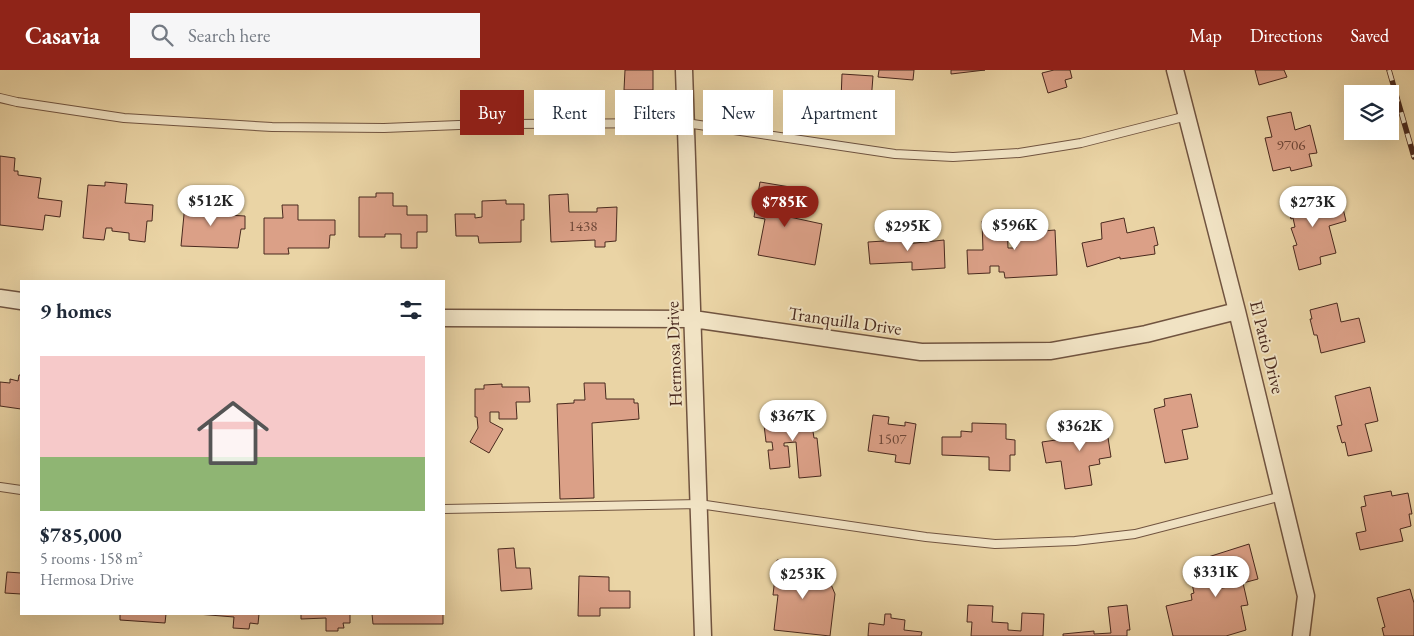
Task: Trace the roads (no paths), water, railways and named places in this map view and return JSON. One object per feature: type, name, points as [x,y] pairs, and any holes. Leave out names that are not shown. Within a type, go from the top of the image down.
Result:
[{"type":"street","name":"Hermosa Drive","points":[[684,70],[685,90]]},
{"type":"street","name":"El Patio Drive","points":[[1175,70],[1237,311],[1306,596],[1301,636]]},
{"type":"street","name":"Hermosa Drive","points":[[686,135],[703,636]]},
{"type":"street","points":[[0,298],[20,301]]},
{"type":"street","name":"Tranquilla Drive","points":[[445,318],[693,319],[921,352],[1051,351],[1146,334],[1237,311]]},
{"type":"lane","points":[[0,98],[124,118],[272,127],[384,128],[484,124],[615,123]]},
{"type":"lane","points":[[693,124],[895,154],[952,157],[1019,153],[1081,143],[1187,116]]},
{"type":"lane","points":[[0,487],[20,490]]},
{"type":"lane","points":[[445,509],[699,504],[996,544],[1075,541],[1136,534],[1282,496]]},
{"type":"railway","points":[[1389,70],[1414,157]]}]
